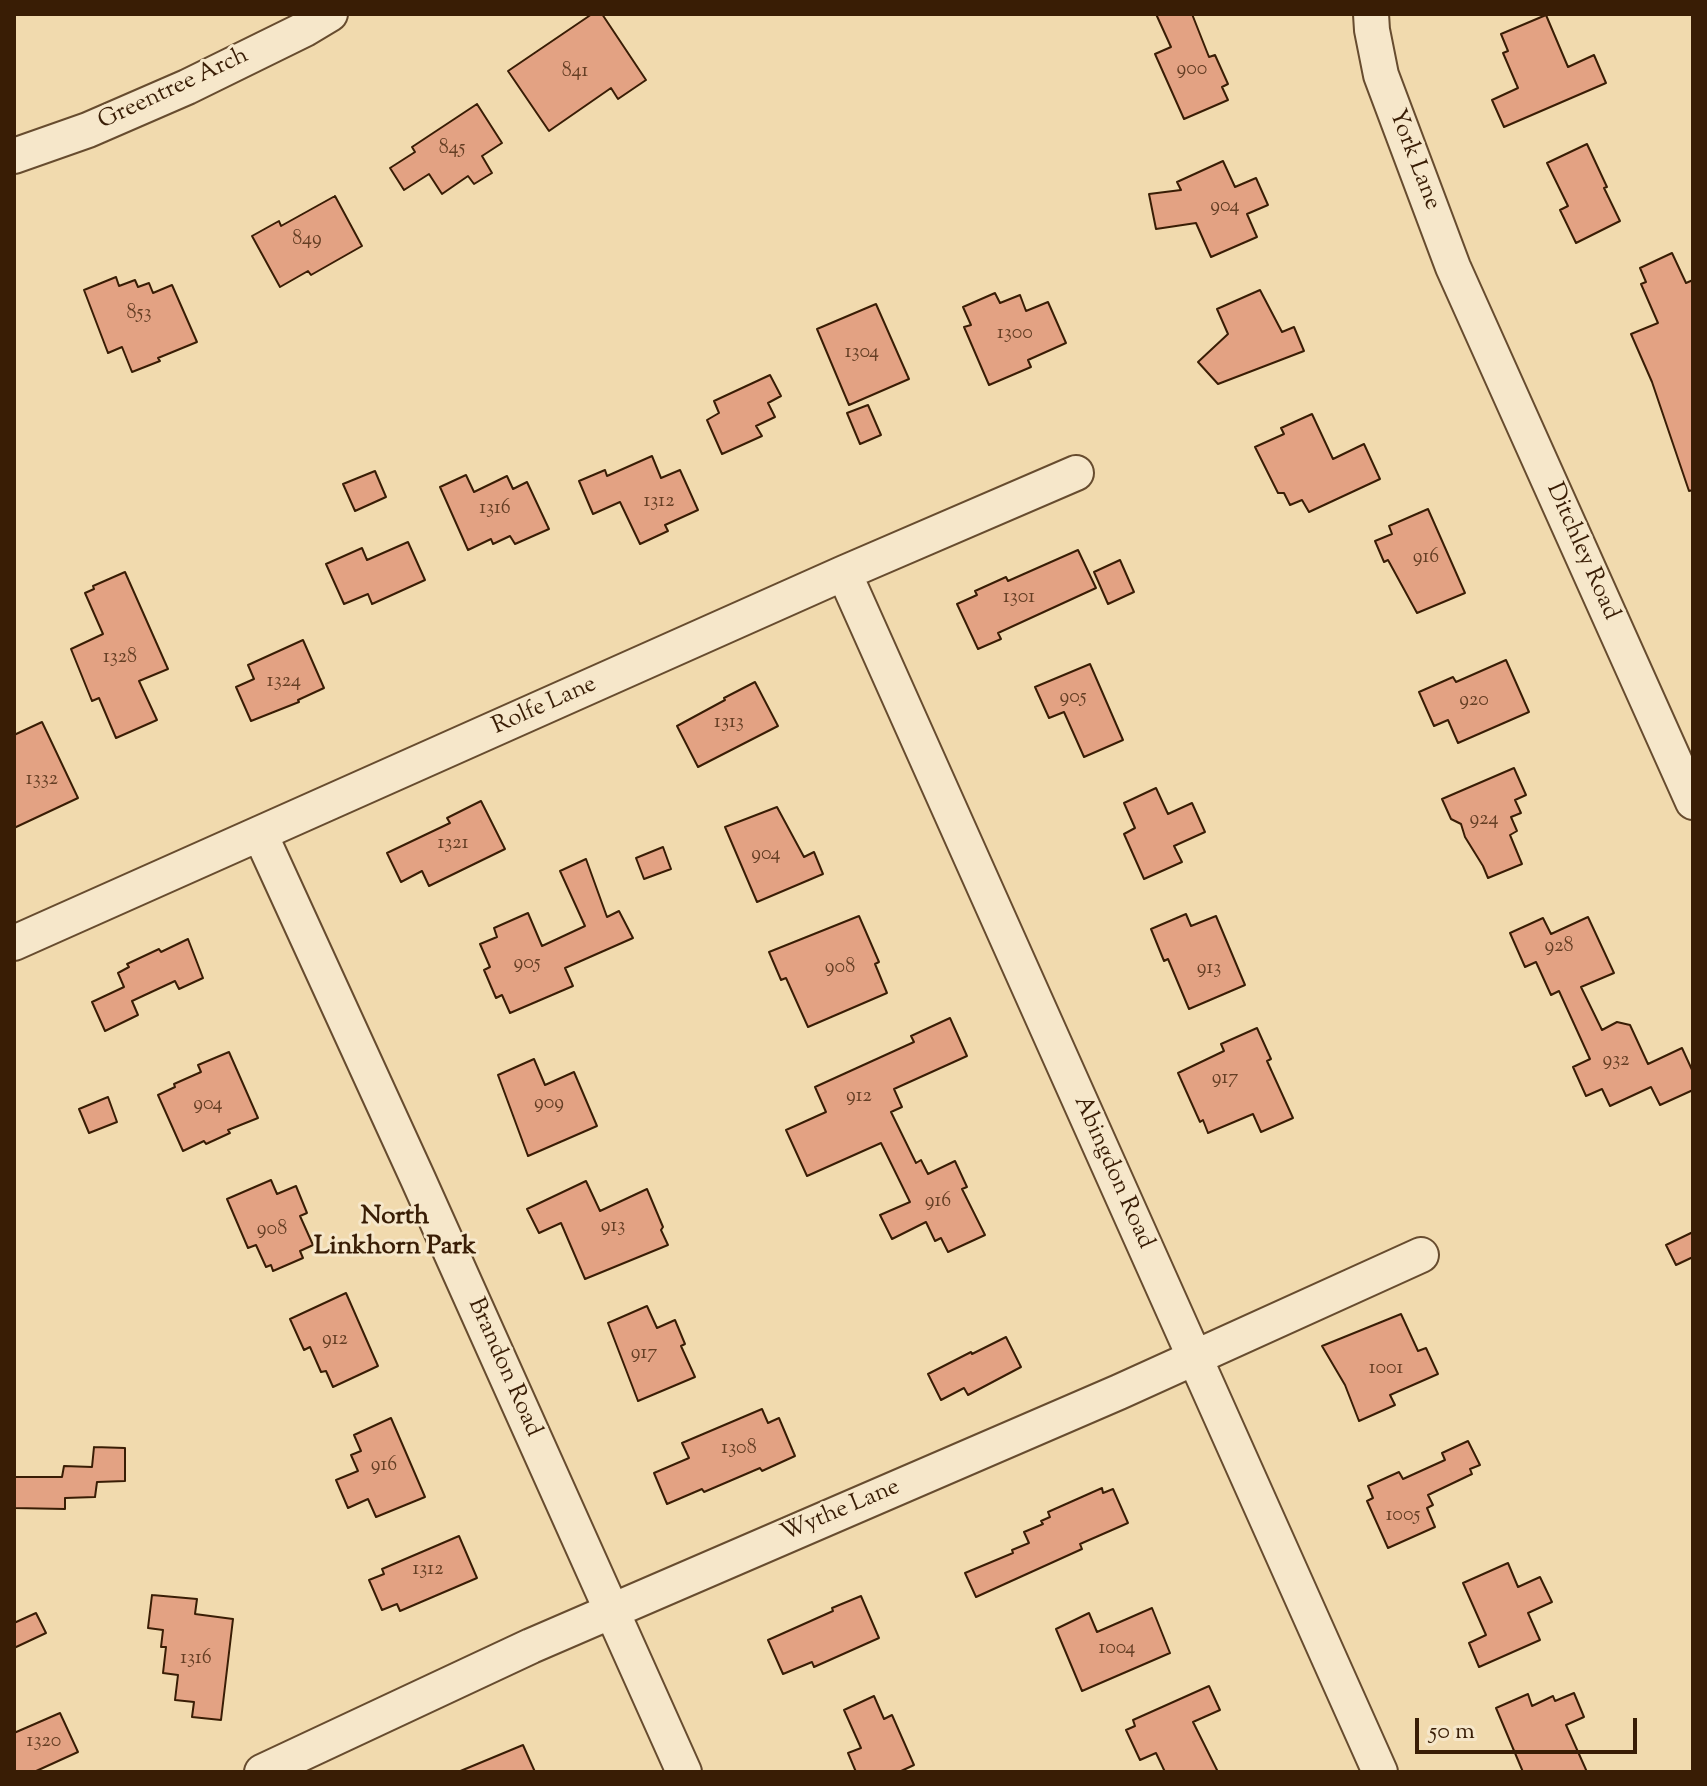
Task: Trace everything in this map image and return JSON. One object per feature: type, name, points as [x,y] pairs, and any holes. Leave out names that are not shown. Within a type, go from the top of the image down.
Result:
[{"type":"street","name":"Greentree Arch","points":[[14,156],[88,130],[187,87],[330,14]]},
{"type":"street","name":"York Lane","points":[[1371,14],[1381,75],[1469,303]]},
{"type":"street","name":"Ditchley Road","points":[[1469,303],[1693,802]]},
{"type":"street","name":"Rolfe Lane","points":[[14,943],[844,573],[1076,473]]},
{"type":"street","name":"Abingdon Road","points":[[844,573],[1380,1772]]},
{"type":"street","name":"Brandon Road","points":[[260,834],[425,1193],[684,1772]]},
{"type":"street","name":"Wythe Lane","points":[[262,1772],[531,1646],[1119,1392],[1421,1255]]},
{"type":"building","points":[[592,14],[602,14],[646,80],[618,99],[611,88],[549,131],[508,71]]},
{"type":"building","points":[[1156,14],[1192,14],[1209,57],[1215,55],[1228,84],[1222,87],[1228,100],[1184,119],[1155,54],[1171,47]]},
{"type":"building","points":[[1546,15],[1568,67],[1594,55],[1606,83],[1504,127],[1492,100],[1518,88],[1503,53],[1508,51],[1501,34]]},
{"type":"building","points":[[477,104],[502,143],[482,156],[492,173],[474,184],[468,176],[442,194],[429,174],[404,190],[390,168],[415,152],[412,147]]},
{"type":"building","points":[[1587,144],[1620,221],[1576,243],[1560,210],[1568,206],[1547,163]]},
{"type":"building","points":[[1223,161],[1235,187],[1256,178],[1268,205],[1247,214],[1257,237],[1211,257],[1196,223],[1156,229],[1149,194],[1181,190],[1177,182]]},
{"type":"building","points":[[335,196],[362,246],[311,275],[308,271],[280,287],[252,236],[279,221],[281,226]]},
{"type":"building","points":[[1672,253],[1686,283],[1693,280],[1693,490],[1689,491],[1652,382],[1631,334],[1658,323],[1641,284],[1646,282],[1640,268]]},
{"type":"building","points":[[116,277],[119,286],[135,280],[138,287],[149,283],[153,293],[172,285],[197,342],[132,372],[122,347],[108,353],[84,290]]},
{"type":"building","points":[[1260,290],[1282,332],[1294,327],[1304,351],[1218,384],[1198,362],[1228,334],[1217,309]]},
{"type":"building","points":[[995,293],[1000,303],[1020,295],[1026,311],[1048,302],[1066,343],[1028,360],[1031,367],[989,385],[964,327],[971,325],[963,307]]},
{"type":"building","points":[[876,304],[909,379],[849,405],[817,329]]},
{"type":"building","points":[[770,375],[781,396],[768,403],[775,417],[756,426],[762,436],[722,454],[707,420],[719,413],[714,401]]},
{"type":"building","points":[[868,405],[881,435],[860,444],[847,413]]},
{"type":"building","points":[[1312,414],[1333,459],[1364,444],[1380,479],[1309,512],[1302,500],[1290,505],[1284,493],[1278,493],[1255,447],[1284,434],[1281,428]]},
{"type":"building","points":[[652,456],[661,478],[680,470],[698,510],[665,525],[668,531],[640,544],[620,502],[593,514],[579,481],[605,470],[607,476]]},
{"type":"building","points":[[375,471],[386,497],[355,511],[343,484]]},
{"type":"building","points":[[466,475],[474,492],[507,476],[513,489],[527,482],[549,529],[515,544],[510,536],[493,544],[491,539],[468,550],[440,487]]},
{"type":"building","points":[[1428,509],[1465,593],[1417,613],[1388,560],[1384,562],[1375,541],[1392,534],[1389,526]]},
{"type":"building","points":[[408,542],[425,580],[372,604],[368,594],[344,604],[326,564],[362,548],[367,560]]},
{"type":"building","points":[[1078,550],[1096,588],[998,633],[1001,639],[978,649],[957,604],[977,595],[975,591],[1006,577],[1008,581]]},
{"type":"building","points":[[1120,560],[1134,592],[1108,604],[1094,572]]},
{"type":"building","points":[[125,572],[168,669],[139,681],[157,720],[116,738],[99,698],[92,701],[71,649],[103,634],[85,593],[94,589],[93,586]]},
{"type":"building","points":[[303,640],[324,688],[299,702],[251,721],[236,687],[254,679],[248,665]]},
{"type":"building","points":[[1506,660],[1529,712],[1458,743],[1448,720],[1434,726],[1419,692],[1453,677],[1456,682]]},
{"type":"building","points":[[1090,664],[1123,740],[1084,757],[1064,712],[1049,718],[1035,687]]},
{"type":"building","points":[[755,682],[778,726],[698,767],[677,726]]},
{"type":"building","points":[[42,722],[78,798],[14,828],[14,735]]},
{"type":"building","points":[[1514,768],[1526,795],[1515,800],[1521,813],[1511,817],[1517,831],[1510,835],[1522,864],[1488,878],[1461,824],[1451,819],[1442,799]]},
{"type":"building","points":[[1156,788],[1168,814],[1192,803],[1205,832],[1174,846],[1182,862],[1144,879],[1124,834],[1135,828],[1124,803]]},
{"type":"building","points":[[481,801],[505,849],[429,886],[422,871],[401,882],[387,853],[450,823],[447,818]]},
{"type":"building","points":[[777,807],[804,857],[814,852],[823,874],[757,902],[725,827]]},
{"type":"building","points":[[663,847],[671,869],[644,879],[636,858]]},
{"type":"building","points":[[586,859],[607,917],[619,911],[633,938],[565,968],[573,986],[510,1013],[502,995],[496,998],[484,970],[490,967],[480,944],[497,937],[494,928],[528,913],[542,946],[585,926],[560,871]]},
{"type":"building","points":[[1186,914],[1191,926],[1216,916],[1245,985],[1189,1009],[1168,959],[1164,961],[1151,929]]},
{"type":"building","points":[[859,916],[879,962],[875,964],[887,993],[808,1027],[786,978],[781,980],[769,952]]},
{"type":"building","points":[[1588,917],[1614,973],[1581,987],[1602,1030],[1617,1022],[1630,1025],[1648,1064],[1682,1048],[1693,1072],[1693,1090],[1660,1105],[1651,1087],[1610,1106],[1602,1089],[1586,1096],[1573,1067],[1590,1059],[1559,991],[1551,995],[1536,962],[1525,967],[1510,933],[1543,918],[1551,934]]},
{"type":"building","points":[[188,939],[203,978],[179,989],[175,981],[132,1001],[138,1015],[105,1031],[92,1002],[124,987],[118,973],[129,967],[127,964]]},
{"type":"building","points":[[950,1018],[967,1056],[894,1089],[902,1107],[891,1112],[916,1163],[921,1160],[928,1174],[955,1161],[967,1187],[962,1189],[985,1235],[948,1252],[941,1238],[935,1241],[926,1222],[892,1239],[880,1215],[910,1202],[881,1143],[807,1176],[786,1130],[826,1112],[815,1087],[914,1042],[911,1036]]},
{"type":"building","points":[[1257,1028],[1271,1059],[1267,1061],[1293,1118],[1261,1132],[1253,1114],[1208,1133],[1178,1073],[1224,1051],[1221,1044]]},
{"type":"building","points":[[229,1052],[258,1118],[228,1130],[230,1133],[206,1144],[204,1141],[183,1151],[158,1095],[201,1072],[198,1065]]},
{"type":"building","points":[[534,1059],[545,1085],[574,1072],[597,1126],[528,1156],[498,1075]]},
{"type":"building","points":[[108,1097],[117,1122],[89,1133],[79,1109]]},
{"type":"building","points":[[271,1180],[277,1194],[296,1186],[307,1213],[300,1216],[313,1245],[300,1251],[303,1258],[273,1271],[271,1265],[266,1267],[256,1245],[248,1248],[227,1199]]},
{"type":"building","points":[[586,1181],[600,1211],[647,1189],[668,1245],[585,1279],[561,1223],[539,1233],[527,1209]]},
{"type":"building","points":[[1693,1232],[1693,1257],[1676,1265],[1666,1245]]},
{"type":"building","points":[[346,1293],[378,1366],[333,1387],[326,1371],[321,1372],[310,1347],[304,1350],[290,1319]]},
{"type":"building","points":[[647,1306],[657,1328],[675,1320],[685,1344],[681,1346],[695,1377],[638,1401],[608,1323]]},
{"type":"building","points":[[1401,1314],[1418,1351],[1426,1348],[1438,1374],[1390,1395],[1395,1405],[1359,1421],[1345,1385],[1322,1346]]},
{"type":"building","points":[[1006,1337],[1021,1367],[968,1395],[964,1388],[941,1400],[928,1374]]},
{"type":"building","points":[[762,1409],[768,1423],[779,1418],[795,1456],[762,1471],[760,1468],[667,1504],[654,1473],[689,1458],[682,1443]]},
{"type":"building","points":[[391,1418],[425,1497],[376,1517],[368,1499],[348,1508],[336,1480],[358,1471],[351,1455],[361,1451],[354,1435]]},
{"type":"building","points":[[1468,1441],[1480,1465],[1470,1469],[1472,1474],[1428,1495],[1433,1505],[1427,1508],[1435,1527],[1388,1548],[1367,1501],[1373,1498],[1368,1486],[1399,1472],[1403,1479],[1445,1460],[1442,1453]]},
{"type":"building","points":[[94,1447],[125,1448],[125,1481],[97,1482],[95,1497],[65,1498],[65,1509],[14,1508],[14,1477],[62,1477],[64,1466],[92,1467]]},
{"type":"building","points":[[1102,1488],[1103,1493],[1113,1489],[1128,1523],[1080,1544],[1082,1549],[976,1597],[965,1573],[1013,1553],[1012,1550],[1029,1543],[1024,1532],[1043,1524],[1041,1521],[1050,1517],[1048,1512]]},
{"type":"building","points":[[459,1536],[477,1578],[400,1611],[397,1604],[382,1610],[369,1580],[384,1574],[382,1569]]},
{"type":"building","points":[[1508,1563],[1518,1587],[1540,1577],[1552,1602],[1528,1613],[1540,1640],[1479,1667],[1469,1643],[1486,1635],[1463,1583]]},
{"type":"building","points":[[152,1595],[197,1599],[195,1614],[233,1619],[221,1720],[192,1717],[194,1702],[175,1700],[178,1675],[163,1673],[166,1647],[161,1647],[163,1630],[148,1628]]},
{"type":"building","points":[[861,1596],[879,1638],[814,1667],[812,1662],[783,1674],[768,1640]]},
{"type":"building","points":[[1152,1608],[1170,1653],[1082,1691],[1056,1629],[1089,1613],[1097,1632]]},
{"type":"building","points":[[36,1613],[46,1633],[14,1648],[14,1623]]},
{"type":"building","points":[[1209,1686],[1220,1710],[1193,1722],[1218,1772],[1165,1772],[1156,1753],[1140,1760],[1126,1730],[1135,1726],[1133,1720]]},
{"type":"building","points":[[1574,1693],[1584,1717],[1566,1725],[1587,1772],[1523,1772],[1496,1708],[1528,1694],[1532,1706],[1553,1696],[1555,1701]]},
{"type":"building","points":[[874,1696],[884,1719],[892,1715],[914,1765],[899,1772],[856,1772],[848,1753],[861,1748],[844,1710]]},
{"type":"building","points":[[60,1713],[78,1752],[34,1772],[14,1772],[14,1733]]},
{"type":"building","points":[[523,1745],[535,1772],[458,1772]]},
{"type":"district","name":"North Linkhorn Park","points":[[395,1234]]}]
